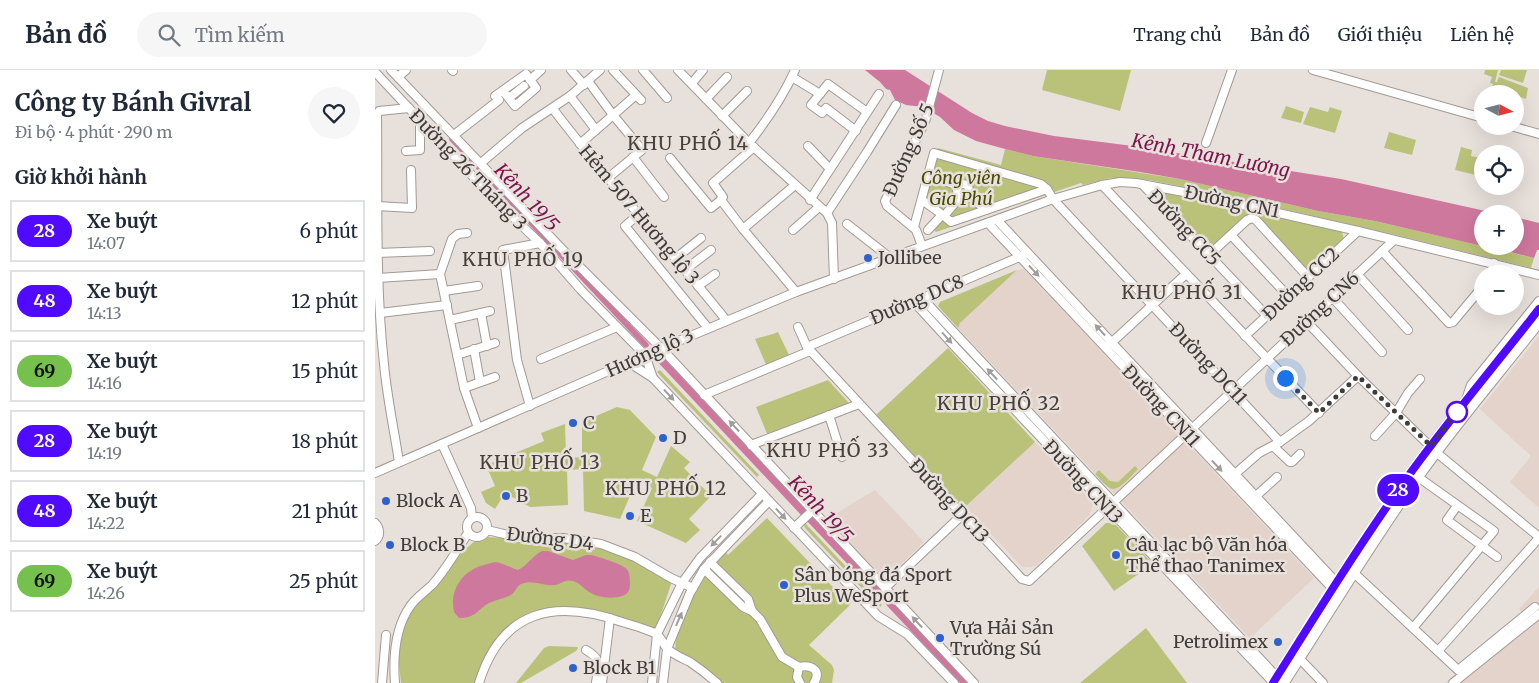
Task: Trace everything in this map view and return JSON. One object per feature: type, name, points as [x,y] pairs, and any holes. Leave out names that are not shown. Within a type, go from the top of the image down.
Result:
[{"type":"main road","points":[[1277,682],[1335,586],[1394,496],[1434,450],[1484,386],[1539,309]]},
{"type":"main road","points":[[1277,682],[1300,659],[1464,403],[1484,386],[1539,323]]},
{"type":"street","name":"Đường 26 Tháng 3","points":[[391,70],[481,163],[537,231],[653,351]]},
{"type":"street","points":[[398,77],[406,70]]},
{"type":"street","points":[[509,98],[541,70]]},
{"type":"street","points":[[571,70],[586,83],[642,150],[608,178]]},
{"type":"street","points":[[481,163],[522,128],[553,109],[600,70]]},
{"type":"street","points":[[580,144],[613,115],[638,97],[613,70]]},
{"type":"street","points":[[643,70],[667,98]]},
{"type":"street","points":[[678,70],[751,145],[810,200],[827,213],[832,224],[834,278]]},
{"type":"street","points":[[691,83],[703,70]]},
{"type":"street","name":"Đường Số 5","points":[[915,229],[887,206],[885,201],[925,122],[939,70]]},
{"type":"street","points":[[1206,143],[1232,70]]},
{"type":"street","points":[[1313,70],[1474,115]]},
{"type":"street","name":"Đường 26 Tháng 3","points":[[375,72],[495,200],[537,231],[539,244],[617,327],[653,351]]},
{"type":"street","points":[[454,135],[499,100],[495,96],[526,74],[527,83]]},
{"type":"street","points":[[796,292],[743,229],[721,200],[723,197],[713,183],[751,145],[767,121],[793,74],[820,94]]},
{"type":"street","points":[[706,98],[727,77]]},
{"type":"street","points":[[503,90],[515,106],[535,88],[527,83]]},
{"type":"street","points":[[856,130],[826,108],[822,113],[811,105],[828,84],[867,112]]},
{"type":"street","points":[[722,116],[747,91]]},
{"type":"street","points":[[810,200],[879,94]]},
{"type":"street","points":[[570,96],[596,130]]},
{"type":"street","points":[[827,213],[896,105]]},
{"type":"street","points":[[399,462],[384,364],[380,313],[377,253],[378,113],[379,111],[409,108]]},
{"type":"street","name":"Hẻm 507 Hương lộ 3","points":[[553,109],[638,216],[676,258],[726,320]]},
{"type":"street","points":[[406,151],[421,150],[420,120]]},
{"type":"street","points":[[1524,130],[1539,134]]},
{"type":"street","points":[[808,146],[830,169]]},
{"type":"street","points":[[915,229],[934,154],[1037,182],[1047,189]]},
{"type":"street","points":[[633,157],[664,197]]},
{"type":"street","points":[[670,158],[711,208],[721,200]]},
{"type":"street","points":[[377,206],[412,208],[411,170]]},
{"type":"street","points":[[929,175],[986,210]]},
{"type":"street","name":"Đường CN1","points":[[928,244],[1053,199],[1102,185],[1120,182],[1142,184],[1256,207],[1539,274]]},
{"type":"street","name":"Đường CC5","points":[[1142,184],[1267,316]]},
{"type":"street","points":[[743,229],[795,185]]},
{"type":"street","points":[[1102,185],[1319,413]]},
{"type":"street","points":[[922,200],[951,222],[1047,189]]},
{"type":"street","name":"Đường DC11","points":[[1047,189],[1053,199],[1232,391],[1290,462],[1300,454]]},
{"type":"street","points":[[928,244],[928,230],[961,193]]},
{"type":"street","points":[[793,230],[819,207]]},
{"type":"street","points":[[638,216],[625,226],[708,328]]},
{"type":"street","points":[[1209,255],[1247,220],[1254,219],[1308,277]]},
{"type":"street","name":"Đường CN11","points":[[997,220],[1024,255]]},
{"type":"street","name":"Đường CN11","points":[[988,223],[1024,255],[1335,586]]},
{"type":"street","points":[[847,224],[889,258]]},
{"type":"street","points":[[915,229],[928,230]]},
{"type":"street","points":[[915,229],[928,244]]},
{"type":"street","name":"Đường CC2","points":[[1245,336],[1357,231]]},
{"type":"street","points":[[467,233],[458,234],[452,239],[440,274],[464,388],[478,428]]},
{"type":"street","points":[[1231,235],[1288,296]]},
{"type":"street","points":[[676,258],[701,238]]},
{"type":"street","name":"Đường CN6","points":[[1027,581],[1032,580],[1394,240]]},
{"type":"street","points":[[530,406],[517,360],[503,250],[539,244]]},
{"type":"street","name":"Hương lộ 3","points":[[375,472],[726,320],[796,292],[928,244]]},
{"type":"street","points":[[685,269],[711,250]]},
{"type":"street","points":[[377,253],[430,251]]},
{"type":"street","points":[[1382,251],[1449,323],[1453,322],[1474,297]]},
{"type":"street","name":"Đường DC8","points":[[704,395],[1024,255]]},
{"type":"street","points":[[378,278],[440,274]]},
{"type":"street","points":[[698,286],[715,274]]},
{"type":"street","points":[[1109,345],[1186,274]]},
{"type":"street","points":[[1357,274],[1408,330]]},
{"type":"street","points":[[444,292],[478,286]]},
{"type":"street","points":[[1332,297],[1382,352]]},
{"type":"street","name":"Đường CN13","points":[[918,300],[1277,682]]},
{"type":"street","points":[[1464,403],[1471,385],[1539,301]]},
{"type":"street","points":[[380,313],[447,305]]},
{"type":"street","points":[[450,320],[485,312],[487,346]]},
{"type":"street","points":[[1307,322],[1358,376],[1434,450],[1539,537],[1438,651]]},
{"type":"street","points":[[541,359],[617,327]]},
{"type":"street","name":"Đường DC13","points":[[798,327],[808,349],[1021,579],[1027,581]]},
{"type":"street","points":[[457,355],[495,343]]},
{"type":"street","points":[[474,349],[480,382]]},
{"type":"street","points":[[653,351],[653,378]]},
{"type":"street","points":[[653,351],[704,395],[751,445],[809,514],[885,588],[974,683]]},
{"type":"street","points":[[628,362],[653,378],[878,616],[907,634],[954,683]]},
{"type":"street","points":[[1235,474],[1259,453],[1277,444],[1319,413],[1358,376]]},
{"type":"street","points":[[464,388],[495,377]]},
{"type":"street","points":[[1375,436],[1396,413],[1408,393],[1420,380]]},
{"type":"street","points":[[751,445],[859,404]]},
{"type":"street","points":[[829,415],[842,457]]},
{"type":"street","name":"Đường CN11","points":[[1190,431],[1256,496],[1335,586]]},
{"type":"street","points":[[442,444],[471,508],[472,518]]},
{"type":"street","points":[[1256,496],[1277,477]]},
{"type":"street","points":[[1413,628],[1494,531],[1418,477]]},
{"type":"street","points":[[652,683],[657,634],[682,583],[700,558],[762,494]]},
{"type":"street","points":[[663,683],[667,649],[693,588],[704,569],[769,501]]},
{"type":"street","points":[[1457,506],[1447,520],[1497,557]]},
{"type":"street","points":[[794,528],[809,514]]},
{"type":"street","points":[[885,588],[963,515]]},
{"type":"street","points":[[395,683],[397,633],[402,619],[412,604],[433,584],[446,567],[468,533],[467,523],[475,517],[482,518],[487,523],[487,530],[483,536],[477,538],[468,533]]},
{"type":"street","points":[[375,523],[379,528],[379,534],[375,541]]},
{"type":"street","name":"Đường D4","points":[[487,530],[521,538],[563,538],[601,544],[635,557],[671,578],[693,588]]},
{"type":"street","points":[[710,562],[748,599],[752,611],[766,627],[782,657],[799,667],[809,666],[814,669],[817,675],[814,683]]},
{"type":"street","points":[[704,569],[743,607],[752,611]]},
{"type":"street","points":[[1354,572],[1458,670],[1537,611]]},
{"type":"street","points":[[479,683],[483,669],[497,644],[513,626],[545,613],[568,610],[610,618],[657,634],[667,649],[706,673],[717,683]]},
{"type":"street","points":[[1453,683],[1537,611]]},
{"type":"street","points":[[602,683],[610,618]]},
{"type":"street","points":[[382,683],[386,635]]},
{"type":"street","points":[[586,650],[595,655],[598,661],[596,683]]},
{"type":"street","points":[[1300,659],[1323,683]]},
{"type":"street","points":[[799,667],[797,677],[799,683]]},
{"type":"shaded area","points":[[865,70],[905,70],[972,113],[988,121],[1005,126],[1054,136],[1133,146],[1341,179],[1474,208],[1474,244],[1180,179],[1033,156],[976,141],[954,130],[940,117],[923,107],[906,105],[895,100],[890,90],[886,89]]},
{"type":"shaded area","points":[[1524,219],[1539,223],[1539,250],[1537,250],[1534,258],[1522,255],[1524,255]]},
{"type":"shaded area","points":[[1024,269],[1314,578],[1250,638],[958,328],[960,323],[1017,270]]},
{"type":"shaded area","points":[[1539,336],[1539,508],[1510,482],[1531,456],[1480,409]]},
{"type":"shaded area","points":[[659,353],[808,511],[802,516],[653,357]]},
{"type":"shaded area","points":[[1035,442],[1093,503],[1090,515],[1036,566],[1022,567],[966,507]]},
{"type":"shaded area","points":[[875,490],[924,542],[886,579],[880,578],[827,519]]},
{"type":"shaded area","points":[[812,515],[969,683],[960,683],[806,520]]},
{"type":"shaded area","points":[[542,551],[548,551],[573,560],[586,555],[592,555],[626,568],[630,577],[629,590],[622,596],[605,597],[593,594],[573,581],[566,581],[555,585],[526,583],[519,585],[511,595],[489,603],[469,617],[459,618],[454,612],[453,604],[456,589],[459,582],[470,571],[496,562],[518,570]]},
{"type":"shaded area","points":[[1539,587],[1539,683],[1445,683],[1525,616],[1519,609]]},
{"type":"green space","points":[[1047,70],[1131,70],[1120,111],[1042,90]]},
{"type":"green space","points":[[1485,70],[1498,70],[1495,82],[1497,82],[1499,77],[1520,85],[1493,85],[1490,83],[1492,77],[1484,74]]},
{"type":"green space","points":[[1501,70],[1527,70],[1523,83],[1499,75]]},
{"type":"green space","points":[[1524,86],[1528,88],[1526,99],[1524,98]]},
{"type":"green space","points":[[1286,106],[1304,112],[1301,123],[1281,118]]},
{"type":"green space","points":[[1310,107],[1328,112],[1330,107],[1342,111],[1335,133],[1303,124]]},
{"type":"green space","points":[[1389,132],[1416,140],[1412,155],[1384,148]]},
{"type":"green space","points":[[1461,147],[1472,150],[1474,175],[1455,170]]},
{"type":"green space","name":"Công viên Gia Phú","points":[[938,148],[1001,165],[1005,149],[1033,156],[1180,179],[1318,211],[1375,221],[1474,244],[1474,254],[1205,191],[1149,180],[1111,178],[1083,185],[1081,183],[936,232],[928,224],[937,213],[925,200]]},
{"type":"green space","points":[[1163,192],[1338,230],[1342,232],[1344,239],[1308,272],[1251,215],[1244,218],[1209,250],[1159,197],[1160,193]]},
{"type":"green space","points":[[1478,255],[1521,255],[1534,258],[1531,268]]},
{"type":"green space","points":[[1017,270],[960,323],[958,328],[938,306],[940,302]]},
{"type":"green space","points":[[778,332],[790,357],[767,367],[755,339]]},
{"type":"green space","points":[[948,348],[1035,442],[963,509],[876,415]]},
{"type":"green space","points":[[660,370],[759,475],[757,477],[657,372]]},
{"type":"green space","points":[[828,380],[849,403],[848,406],[768,436],[756,407]]},
{"type":"green space","points":[[617,407],[630,410],[656,437],[642,470],[657,477],[671,446],[690,462],[684,468],[711,496],[689,519],[700,530],[686,543],[637,521],[652,488],[637,480],[620,519],[584,511],[583,469],[567,470],[568,505],[530,507],[505,493],[495,509],[486,503],[481,492],[495,486],[486,465],[544,441],[541,433],[565,424],[566,458],[582,457],[582,422]]},
{"type":"green space","points":[[1135,466],[1138,469],[1125,483],[1113,489],[1095,474],[1099,470],[1110,481],[1118,482]]},
{"type":"green space","points":[[767,518],[850,605],[809,645],[832,665],[834,670],[832,683],[722,683],[675,649],[681,622],[699,584],[725,551],[728,555]]},
{"type":"green space","points":[[805,523],[882,605],[880,607],[806,529]]},
{"type":"green space","name":"Câu lạc bộ Văn hóa Thể thao Tanimex","points":[[1106,523],[1114,523],[1153,564],[1114,591],[1082,546]]},
{"type":"green space","points":[[488,537],[525,540],[555,538],[594,546],[632,558],[672,581],[656,630],[641,627],[620,617],[581,609],[569,607],[544,609],[531,612],[509,627],[492,646],[476,683],[401,683],[398,655],[400,631],[412,610],[442,579],[463,551],[475,541]]},
{"type":"green space","points":[[1146,628],[1187,683],[1080,683]]},
{"type":"green space","points":[[549,646],[578,648],[576,651],[521,683],[516,683],[544,648]]},
{"type":"waterway","name":"Kênh 19/5","points":[[452,139],[646,345]]},
{"type":"bus line","name":"28","points":[[1273,683],[1363,542],[1404,482],[1539,309]]},
{"type":"place","name":"Jollibee","points":[[868,258]]},
{"type":"place","name":"C","points":[[573,423]]},
{"type":"place","name":"D","points":[[663,438]]},
{"type":"place","name":"B","points":[[506,496]]},
{"type":"place","name":"Block A","points":[[386,501]]},
{"type":"place","name":"E","points":[[630,516]]},
{"type":"place","name":"Block B","points":[[390,545]]},
{"type":"place","name":"Câu lạc bộ Văn hóa Thể thao Tanimex","points":[[1116,555]]},
{"type":"place","name":"Sân bóng đá Sport Plus WeSport","points":[[784,585]]},
{"type":"place","name":"Vựa Hải Sản Trường Sú","points":[[940,638]]},
{"type":"place","name":"Petrolimex","points":[[1278,642]]},
{"type":"place","name":"Block B1","points":[[573,668]]},
{"type":"district","name":"KHU PHỐ 14","points":[[688,143]]},
{"type":"district","name":"KHU PHỐ 19","points":[[523,259]]},
{"type":"district","name":"KHU PHỐ 31","points":[[1182,292]]},
{"type":"district","name":"KHU PHỐ 32","points":[[999,403]]},
{"type":"district","name":"KHU PHỐ 33","points":[[828,450]]},
{"type":"district","name":"KHU PHỐ 13","points":[[540,462]]},
{"type":"district","name":"KHU PHỐ 12","points":[[666,488]]},
{"type":"route","points":[[1285,378],[1319,413],[1358,376],[1431,446],[1457,412]]},
{"type":"water label","name":"Kênh Tham Lương","points":[[1211,155]]}]
